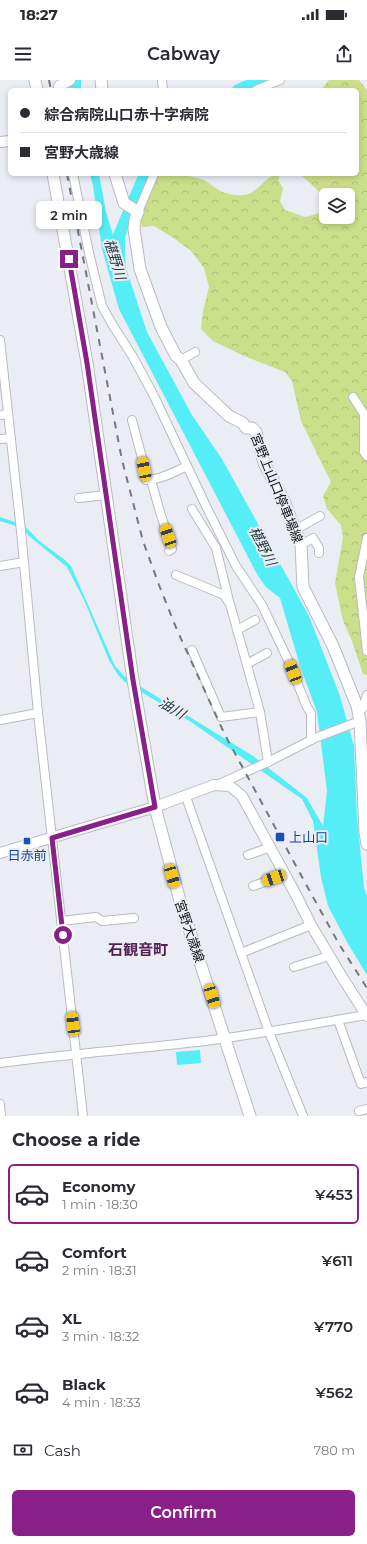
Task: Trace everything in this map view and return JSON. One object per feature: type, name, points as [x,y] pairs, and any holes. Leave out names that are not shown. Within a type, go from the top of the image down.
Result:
[{"type":"main road","name":"宮野大歳線","points":[[53,176],[85,347],[133,680],[155,807],[180,901],[250,1116]]},
{"type":"main road","points":[[116,176],[122,198],[134,209]]},
{"type":"main road","name":"宮野上山口停車場線","points":[[134,209],[134,228],[140,269],[161,327],[176,356],[181,360],[194,383],[229,416],[243,423],[246,428],[252,428],[256,432],[264,463],[284,501],[301,545],[303,587],[333,646],[358,719],[365,796],[365,832],[367,844]]},
{"type":"street","points":[[261,88],[280,80]]},
{"type":"street","points":[[73,176],[89,253],[102,306],[125,343],[154,396],[236,566],[262,605],[288,660],[306,707],[311,713],[313,739]]},
{"type":"street","points":[[134,209],[153,176]]},
{"type":"street","points":[[0,340],[4,415],[11,438],[38,713],[83,1116]]},
{"type":"street","points":[[181,360],[195,352]]},
{"type":"street","points":[[353,397],[364,414],[364,452],[367,456]]},
{"type":"street","points":[[132,420],[146,480],[151,480],[187,466]]},
{"type":"street","points":[[0,439],[11,438]]},
{"type":"street","points":[[151,480],[157,513],[173,549]]},
{"type":"street","points":[[79,498],[106,495]]},
{"type":"street","points":[[205,504],[195,513],[216,548],[260,712],[267,762]]},
{"type":"street","points":[[295,530],[320,516]]},
{"type":"street","points":[[301,545],[313,538],[321,549]]},
{"type":"street","points":[[367,538],[359,577],[367,651]]},
{"type":"street","points":[[0,566],[24,562]]},
{"type":"street","points":[[176,575],[224,595],[230,604]]},
{"type":"street","points":[[237,630],[254,620]]},
{"type":"street","points":[[192,650],[221,717],[260,712]]},
{"type":"street","points":[[247,664],[267,653]]},
{"type":"street","points":[[0,853],[155,807],[214,786],[358,719],[367,695]]},
{"type":"street","points":[[0,720],[38,713]]},
{"type":"street","points":[[0,1063],[76,1053],[225,1038],[367,1015],[311,925],[271,847],[242,796],[230,786],[214,786]]},
{"type":"street","points":[[186,797],[269,1032],[303,1116]]},
{"type":"street","points":[[248,856],[271,847]]},
{"type":"street","points":[[252,886],[285,875]]},
{"type":"street","points":[[61,920],[96,917],[102,921],[134,918]]},
{"type":"street","points":[[241,953],[311,925]]},
{"type":"street","points":[[294,967],[329,956]]},
{"type":"street","points":[[338,1020],[361,1084],[367,1082]]},
{"type":"street","points":[[0,1104],[1,1116]]},
{"type":"green space","points":[[329,80],[359,80],[367,90],[367,675],[363,674],[352,641],[343,621],[335,583],[343,537],[341,525],[327,509],[323,496],[331,482],[301,421],[292,381],[285,372],[244,356],[213,341],[201,329],[203,311],[209,287],[204,268],[191,251],[154,226],[142,227],[140,220],[158,176],[185,176],[196,178],[204,180],[224,192],[243,195],[249,194],[270,177],[279,176],[278,180],[283,188],[280,201],[285,210],[305,217],[319,213],[319,224],[355,224],[355,188],[319,188],[319,192],[302,176],[359,176],[359,88],[323,88]]},
{"type":"water","points":[[68,80],[81,80],[81,88],[70,88]]},
{"type":"water","points":[[90,176],[99,176],[106,212],[113,235],[118,235],[123,224],[130,219],[125,238],[126,268],[147,332],[192,415],[222,459],[309,616],[340,696],[354,746],[357,817],[364,888],[367,896],[367,975],[328,906],[321,877],[313,821],[302,799],[191,722],[125,682],[118,675],[109,660],[84,600],[67,567],[23,530],[0,521],[0,517],[24,525],[38,540],[71,566],[115,666],[125,677],[253,756],[307,798],[323,826],[327,791],[317,712],[300,666],[280,598],[266,587],[258,576],[119,309],[102,249]]},
{"type":"water","points":[[200,1050],[201,1063],[177,1065],[176,1052]]},
{"type":"waterway","points":[[243,88],[262,80]]},
{"type":"waterway","name":"椹野川","points":[[118,238],[144,176]]},
{"type":"railway","points":[[49,80],[51,88]]},
{"type":"railway","points":[[67,176],[122,460],[143,541],[159,585],[177,630],[225,735],[339,944],[367,988]]},
{"type":"place","name":"上山口","points":[[280,837]]},
{"type":"place","name":"日赤前","points":[[27,841]]},
{"type":"district","name":"石観音町","points":[[138,949]]},
{"type":"route","points":[[63,935],[52,838],[155,807],[133,680],[87,363],[69,259]]},
{"type":"water label","name":"油川","points":[[172,708]]}]
